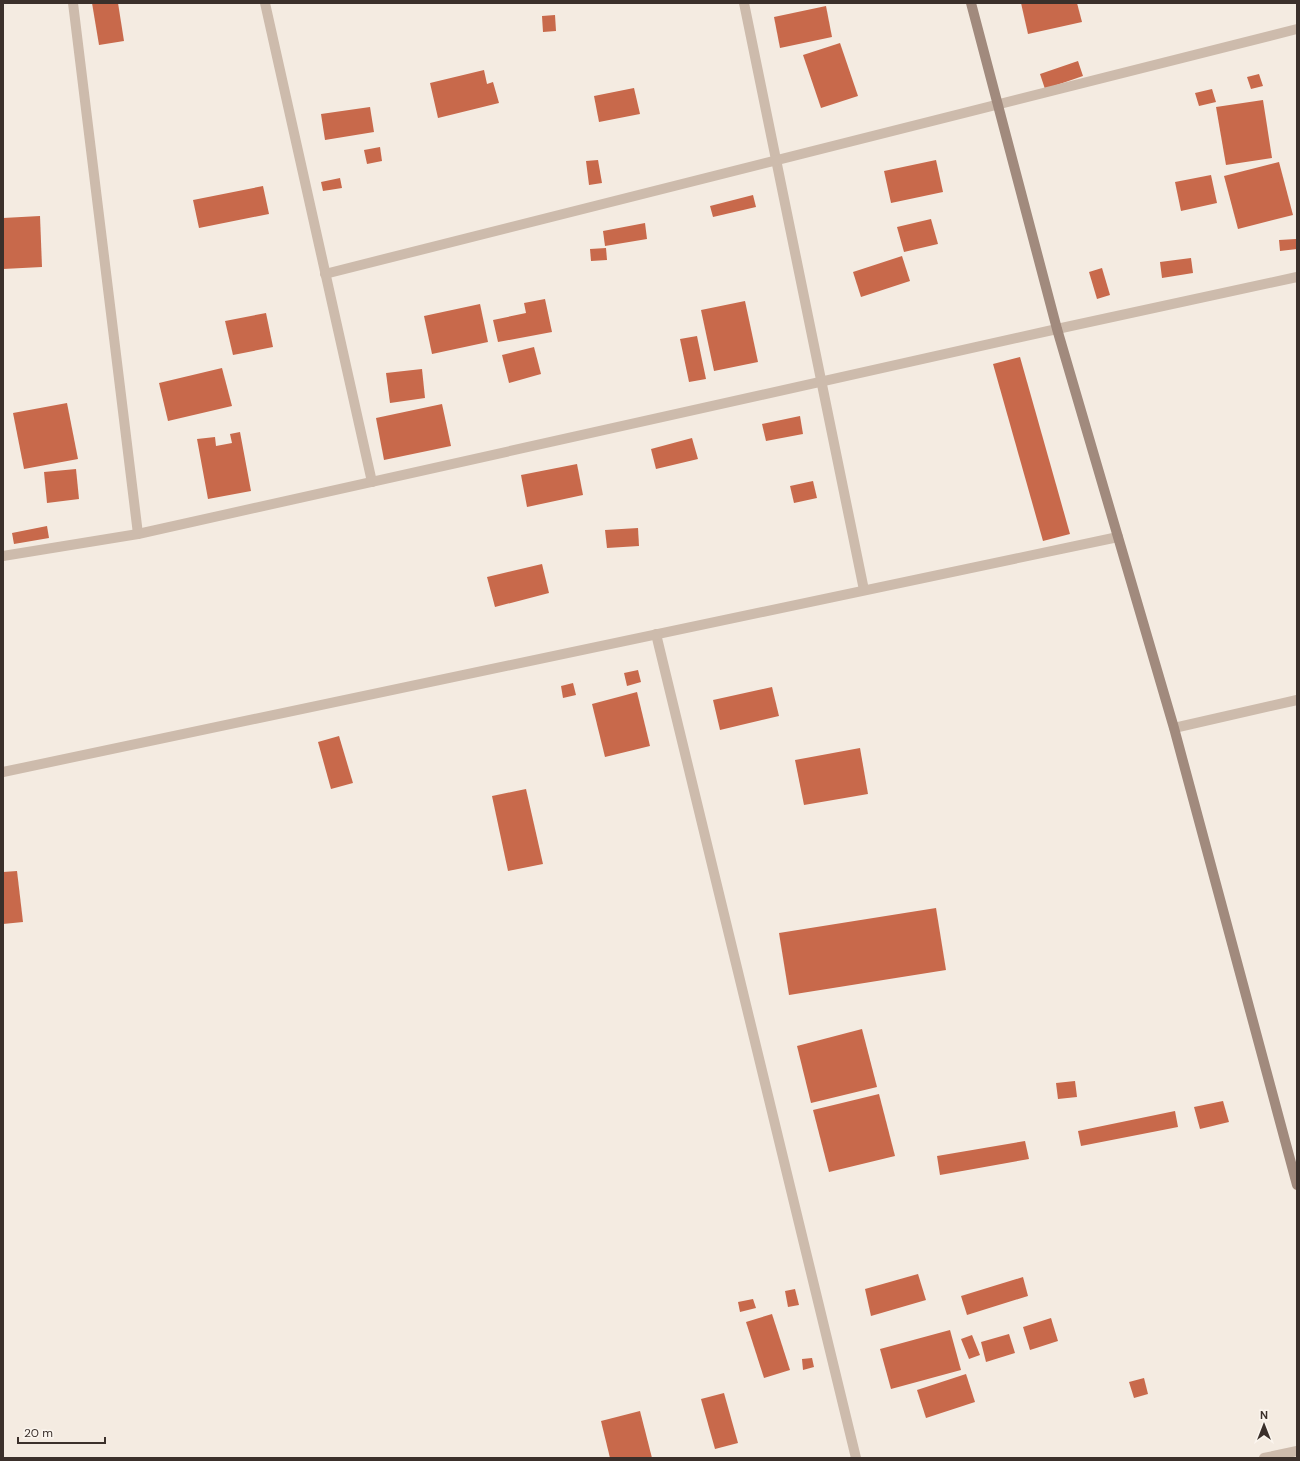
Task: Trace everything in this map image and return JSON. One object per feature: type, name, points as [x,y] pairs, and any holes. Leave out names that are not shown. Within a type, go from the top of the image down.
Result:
[{"type":"main road","points":[[971,3],[1057,329],[1174,728],[1297,1185]]},
{"type":"street","points":[[73,3],[138,534]]},
{"type":"street","points":[[265,3],[372,482]]},
{"type":"street","points":[[744,3],[864,590]]},
{"type":"street","points":[[325,274],[1297,29]]},
{"type":"street","points":[[3,556],[138,534],[1297,277]]},
{"type":"street","points":[[3,772],[1118,537]]},
{"type":"street","points":[[656,634],[856,1458]]},
{"type":"street","points":[[1174,728],[1297,700]]},
{"type":"street","points":[[1264,1458],[1297,1451]]},
{"type":"building","points":[[92,3],[118,3],[124,41],[99,45]]},
{"type":"building","points":[[1021,3],[1077,3],[1082,22],[1028,34]]},
{"type":"building","points":[[826,6],[832,37],[780,48],[774,17]]},
{"type":"building","points":[[555,15],[556,31],[543,32],[542,16]]},
{"type":"building","points":[[840,43],[858,96],[821,108],[803,55]]},
{"type":"building","points":[[1078,61],[1083,76],[1045,89],[1040,74]]},
{"type":"building","points":[[484,70],[487,84],[493,82],[499,103],[438,118],[430,83]]},
{"type":"building","points":[[1259,74],[1263,86],[1251,89],[1247,77]]},
{"type":"building","points":[[634,88],[640,114],[599,122],[594,96]]},
{"type":"building","points":[[1212,89],[1216,102],[1199,106],[1195,93]]},
{"type":"building","points":[[1263,100],[1272,158],[1226,165],[1216,107]]},
{"type":"building","points":[[370,107],[374,132],[325,140],[321,114]]},
{"type":"building","points":[[380,147],[382,161],[367,164],[364,150]]},
{"type":"building","points":[[598,160],[602,183],[589,185],[586,161]]},
{"type":"building","points":[[936,160],[943,192],[891,203],[884,171]]},
{"type":"building","points":[[1279,162],[1293,215],[1238,229],[1224,176]]},
{"type":"building","points":[[1211,175],[1217,203],[1181,211],[1175,182]]},
{"type":"building","points":[[340,178],[342,188],[323,191],[321,182]]},
{"type":"building","points":[[263,186],[269,214],[199,228],[193,200]]},
{"type":"building","points":[[753,195],[756,207],[713,217],[710,206]]},
{"type":"building","points":[[40,216],[42,267],[3,269],[3,218]]},
{"type":"building","points":[[931,219],[938,244],[904,252],[897,227]]},
{"type":"building","points":[[645,223],[647,239],[605,246],[603,231]]},
{"type":"building","points":[[1296,239],[1297,249],[1280,251],[1279,240]]},
{"type":"building","points":[[606,248],[607,260],[591,261],[590,249]]},
{"type":"building","points":[[902,256],[910,281],[861,297],[853,272]]},
{"type":"building","points":[[1191,258],[1193,273],[1162,278],[1160,262]]},
{"type":"building","points":[[1102,268],[1110,295],[1097,299],[1089,272]]},
{"type":"building","points":[[545,299],[552,332],[498,342],[493,320],[526,313],[524,303]]},
{"type":"building","points":[[745,301],[758,362],[714,371],[701,310]]},
{"type":"building","points":[[480,304],[488,342],[432,354],[424,316]]},
{"type":"building","points":[[266,313],[273,347],[233,355],[225,321]]},
{"type":"building","points":[[697,336],[706,379],[689,382],[680,339]]},
{"type":"building","points":[[534,347],[541,374],[509,383],[502,355]]},
{"type":"building","points":[[1020,357],[1070,534],[1043,541],[993,364]]},
{"type":"building","points":[[222,368],[232,406],[168,421],[159,383]]},
{"type":"building","points":[[422,369],[425,398],[390,403],[386,373]]},
{"type":"building","points":[[67,403],[78,459],[24,469],[13,413]]},
{"type":"building","points":[[442,404],[451,446],[384,460],[376,418]]},
{"type":"building","points":[[800,416],[803,434],[766,441],[762,424]]},
{"type":"building","points":[[240,432],[251,491],[208,499],[197,439],[215,437],[216,446],[232,443],[230,434]]},
{"type":"building","points":[[692,438],[698,459],[656,469],[651,449]]},
{"type":"building","points":[[577,464],[583,495],[527,507],[521,475]]},
{"type":"building","points":[[76,469],[79,499],[47,503],[44,472]]},
{"type":"building","points":[[813,481],[817,498],[794,503],[790,486]]},
{"type":"building","points":[[47,526],[49,538],[14,544],[12,533]]},
{"type":"building","points":[[638,528],[639,546],[607,548],[605,530]]},
{"type":"building","points":[[542,564],[549,593],[495,607],[487,577]]},
{"type":"building","points":[[638,670],[641,682],[627,686],[624,673]]},
{"type":"building","points":[[573,683],[576,695],[563,698],[561,686]]},
{"type":"building","points":[[772,687],[779,716],[720,730],[713,700]]},
{"type":"building","points":[[637,692],[650,746],[605,757],[592,704]]},
{"type":"building","points":[[339,736],[353,783],[331,789],[318,742]]},
{"type":"building","points":[[860,748],[868,794],[804,805],[795,760]]},
{"type":"building","points":[[526,789],[543,864],[508,871],[492,796]]},
{"type":"building","points":[[17,871],[23,922],[3,924],[3,872]]},
{"type":"building","points":[[936,908],[946,970],[789,995],[779,933]]},
{"type":"building","points":[[862,1029],[877,1087],[811,1103],[797,1046]]},
{"type":"building","points":[[1075,1081],[1077,1097],[1058,1099],[1056,1083]]},
{"type":"building","points":[[879,1094],[895,1156],[829,1172],[813,1110]]},
{"type":"building","points":[[1223,1101],[1229,1122],[1200,1129],[1194,1107]]},
{"type":"building","points":[[1175,1111],[1178,1127],[1081,1146],[1078,1131]]},
{"type":"building","points":[[1025,1141],[1029,1159],[940,1175],[937,1156]]},
{"type":"building","points":[[918,1274],[926,1300],[871,1316],[865,1289]]},
{"type":"building","points":[[1023,1277],[1028,1296],[967,1315],[961,1296]]},
{"type":"building","points":[[795,1289],[799,1305],[788,1307],[785,1291]]},
{"type":"building","points":[[753,1299],[756,1308],[740,1312],[738,1302]]},
{"type":"building","points":[[772,1314],[790,1370],[764,1378],[746,1322]]},
{"type":"building","points":[[1051,1318],[1058,1341],[1030,1350],[1023,1327]]},
{"type":"building","points":[[950,1330],[961,1370],[891,1389],[880,1349]]},
{"type":"building","points":[[1009,1334],[1015,1353],[986,1362],[981,1342]]},
{"type":"building","points":[[972,1335],[980,1355],[969,1359],[961,1339]]},
{"type":"building","points":[[812,1358],[814,1367],[803,1370],[802,1359]]},
{"type":"building","points":[[966,1374],[975,1402],[926,1418],[917,1390]]},
{"type":"building","points":[[1144,1378],[1148,1394],[1134,1398],[1129,1382]]},
{"type":"building","points":[[724,1393],[738,1443],[715,1449],[701,1399]]},
{"type":"building","points":[[640,1411],[652,1458],[610,1458],[601,1421]]}]
